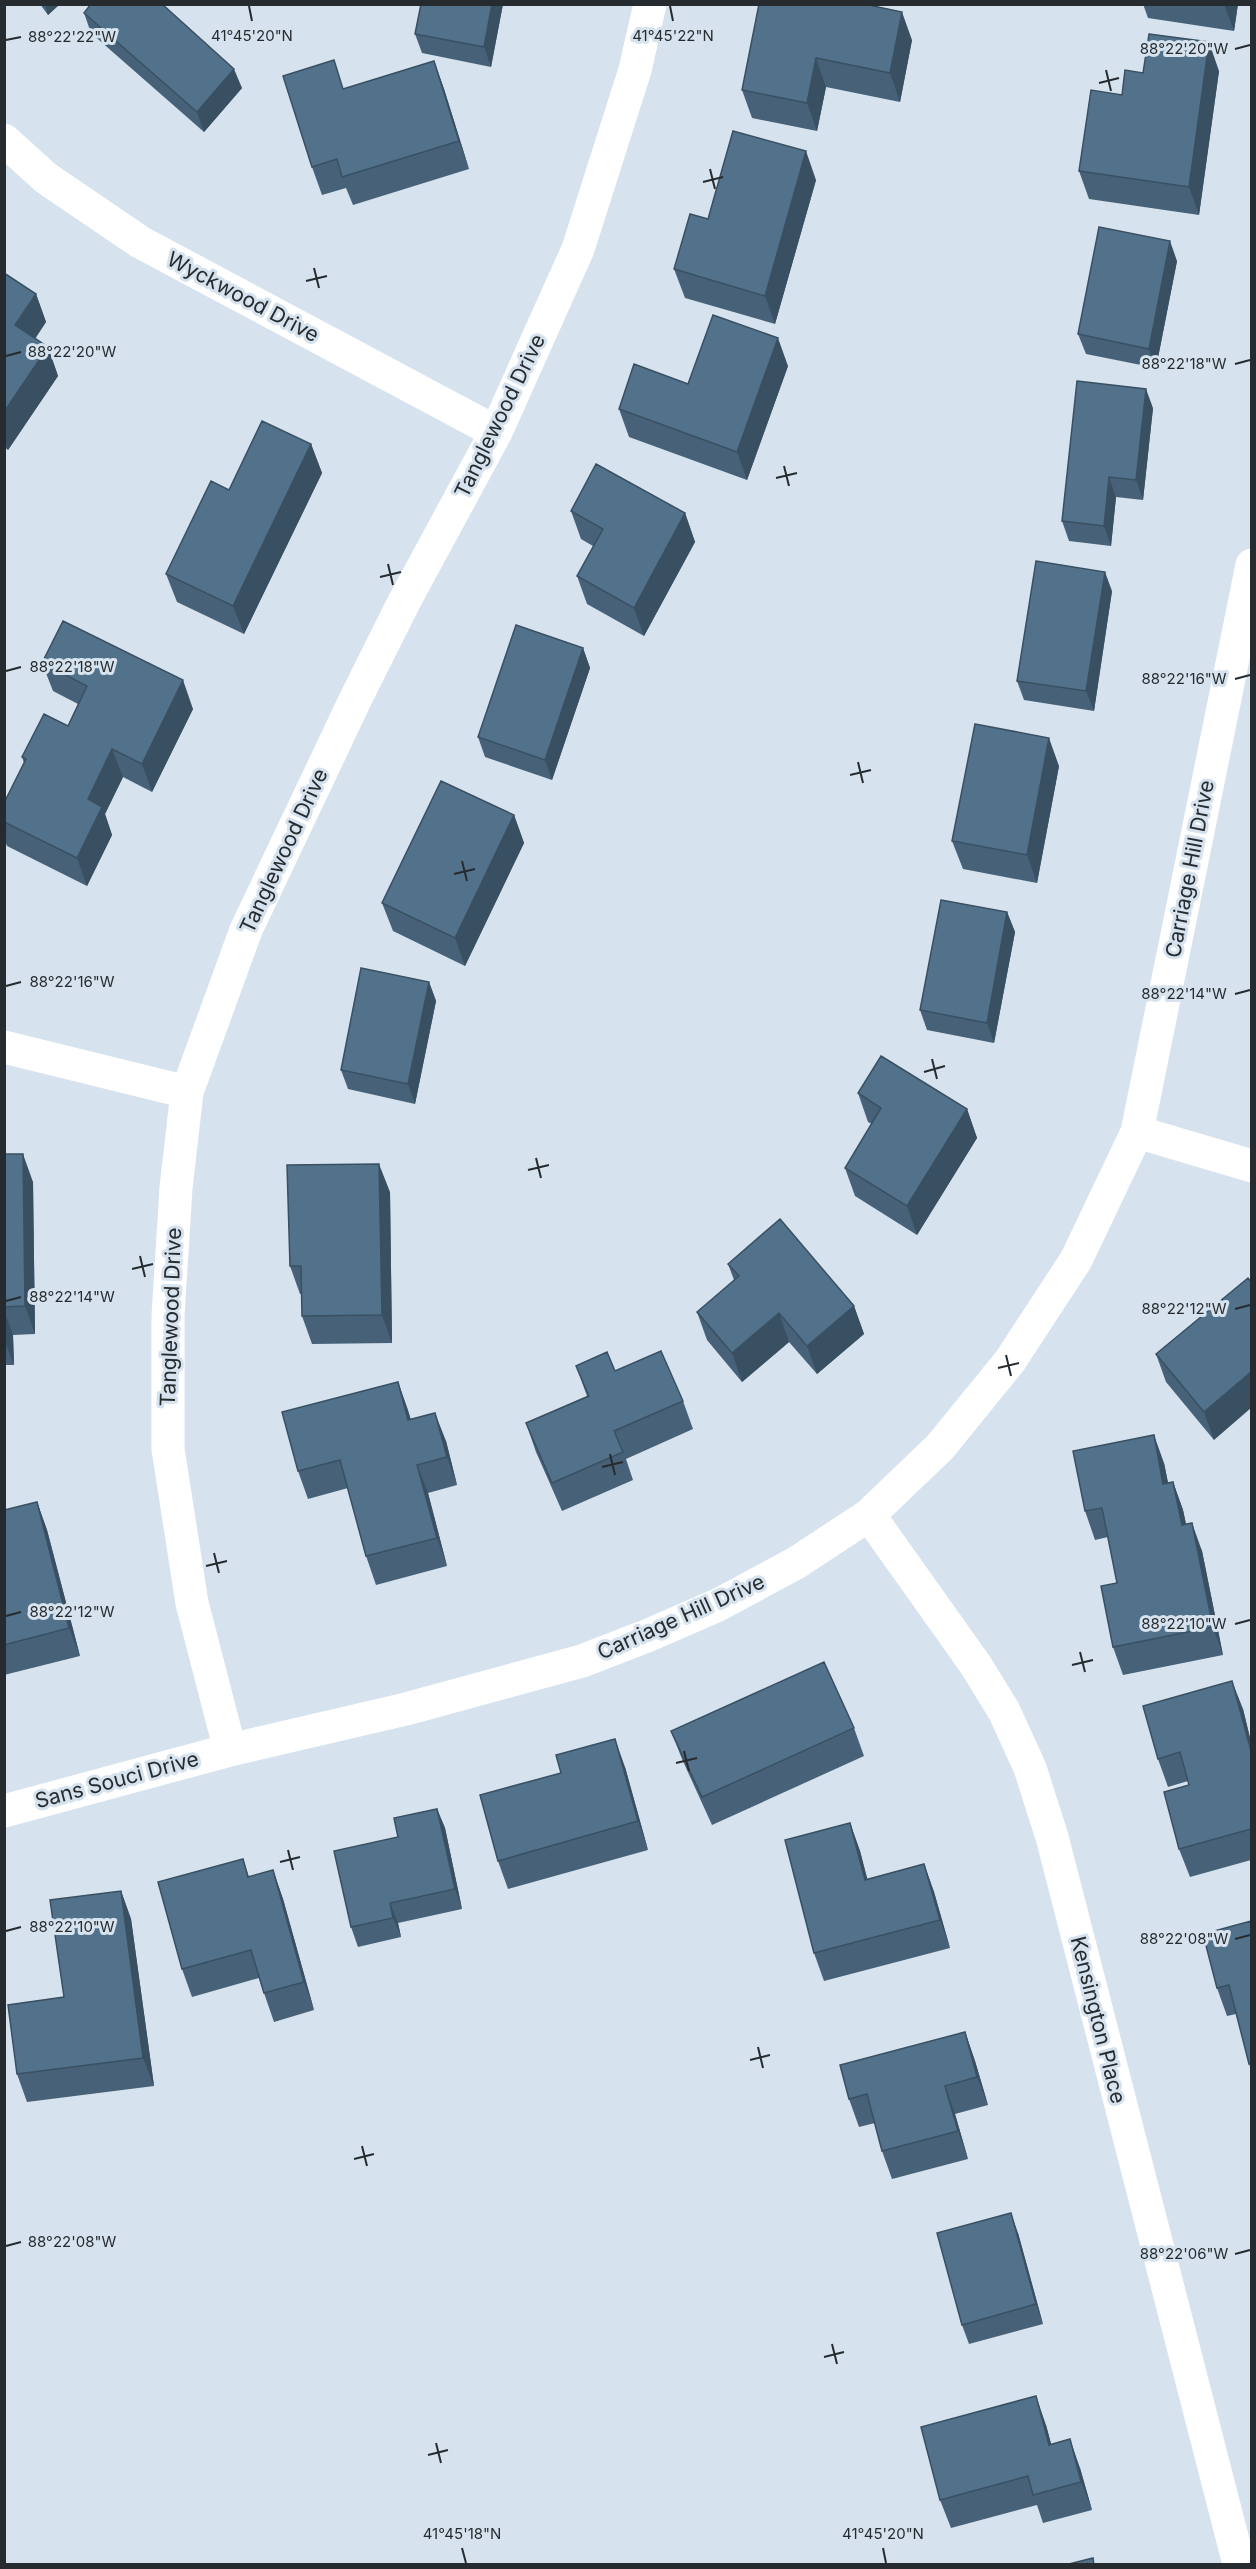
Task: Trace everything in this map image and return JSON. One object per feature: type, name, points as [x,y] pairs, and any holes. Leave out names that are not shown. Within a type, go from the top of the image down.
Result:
[{"type":"street","name":"Tanglewood Drive","points":[[230,1750],[192,1603],[168,1449],[168,1316],[176,1188],[187,1092],[246,930],[404,602],[496,432],[578,249],[635,70],[650,4]]},
{"type":"street","name":"Wyckwood Drive","points":[[4,140],[46,178],[140,242],[496,432]]},
{"type":"street","name":"Carriage Hill Drive","points":[[230,1750],[406,1708],[582,1661],[649,1635],[718,1605],[796,1563],[869,1515],[940,1447],[1010,1361],[1076,1260],[1137,1132],[1251,565]]},
{"type":"street","points":[[4,1047],[187,1092]]},
{"type":"street","points":[[1137,1132],[1251,1167]]},
{"type":"street","name":"Kensington Place","points":[[869,1515],[975,1664],[1004,1711],[1030,1768],[1052,1837],[1239,2565]]},
{"type":"street","name":"Sans Souci Drive","points":[[4,1811],[230,1750]]},
{"type":"building","points":[[91,4],[162,4],[234,69],[197,112],[84,13]]},
{"type":"building","points":[[421,4],[492,4],[484,47],[415,34]]},
{"type":"building","points":[[759,4],[864,4],[902,12],[890,73],[816,58],[807,103],[742,90]]},
{"type":"building","points":[[1149,34],[1209,42],[1189,187],[1079,171],[1091,90],[1122,95],[1125,70],[1143,73]]},
{"type":"building","points":[[334,60],[343,89],[434,61],[459,141],[342,177],[337,159],[312,167],[283,76]]},
{"type":"building","points":[[733,131],[806,151],[765,296],[674,269],[690,214],[708,219]]},
{"type":"building","points":[[1099,227],[1170,241],[1149,349],[1078,334]]},
{"type":"building","points":[[4,273],[36,294],[15,325],[48,347],[4,412]]},
{"type":"building","points":[[713,315],[778,338],[737,452],[619,409],[634,364],[688,384]]},
{"type":"building","points":[[1077,381],[1146,389],[1136,480],[1109,477],[1104,526],[1062,521]]},
{"type":"building","points":[[262,421],[311,444],[233,606],[166,574],[211,481],[229,490]]},
{"type":"building","points":[[596,464],[685,513],[634,608],[577,576],[603,529],[571,511]]},
{"type":"building","points":[[1036,561],[1105,572],[1086,691],[1017,681]]},
{"type":"building","points":[[63,621],[183,680],[142,764],[112,749],[88,799],[102,807],[77,858],[4,822],[4,803],[26,759],[22,757],[44,714],[68,726],[87,686],[42,663]]},
{"type":"building","points":[[516,625],[583,648],[545,760],[478,737]]},
{"type":"building","points":[[975,724],[1049,738],[1027,855],[952,841]]},
{"type":"building","points":[[441,781],[514,815],[455,938],[382,903]]},
{"type":"building","points":[[941,900],[1007,912],[987,1023],[920,1010]]},
{"type":"building","points":[[361,968],[429,982],[408,1084],[341,1070]]},
{"type":"building","points":[[881,1056],[967,1109],[907,1206],[845,1168],[881,1108],[858,1093]]},
{"type":"building","points":[[4,1154],[23,1154],[25,1306],[4,1307]]},
{"type":"building","points":[[379,1164],[382,1315],[302,1316],[301,1266],[290,1266],[287,1165]]},
{"type":"building","points":[[780,1219],[854,1306],[807,1346],[779,1313],[732,1353],[697,1312],[739,1276],[728,1264]]},
{"type":"building","points":[[1248,1278],[1251,1282],[1251,1372],[1204,1412],[1156,1354]]},
{"type":"building","points":[[661,1351],[683,1401],[614,1431],[623,1452],[552,1483],[526,1423],[589,1396],[576,1366],[607,1352],[615,1371]]},
{"type":"building","points":[[398,1382],[408,1420],[435,1413],[447,1457],[417,1465],[437,1538],[366,1556],[340,1460],[298,1471],[282,1412]]},
{"type":"building","points":[[1154,1435],[1163,1484],[1173,1482],[1182,1525],[1192,1523],[1213,1627],[1113,1647],[1101,1586],[1117,1583],[1102,1508],[1085,1511],[1073,1451]]},
{"type":"building","points":[[37,1502],[69,1628],[4,1645],[4,1510]]},
{"type":"building","points":[[824,1662],[854,1728],[702,1797],[671,1731]]},
{"type":"building","points":[[1232,1681],[1251,1751],[1251,1829],[1179,1849],[1164,1792],[1189,1785],[1180,1752],[1158,1759],[1143,1706]]},
{"type":"building","points":[[615,1739],[638,1821],[498,1861],[480,1795],[561,1773],[556,1755]]},
{"type":"building","points":[[437,1809],[455,1889],[390,1903],[393,1918],[351,1927],[334,1851],[398,1837],[394,1818]]},
{"type":"building","points":[[850,1823],[865,1880],[924,1864],[940,1920],[814,1953],[785,1840]]},
{"type":"building","points":[[243,1859],[248,1877],[273,1870],[304,1982],[264,1993],[251,1950],[182,1969],[158,1882]]},
{"type":"building","points":[[121,1891],[143,2058],[17,2074],[8,2005],[64,1997],[50,1900]]},
{"type":"building","points":[[1251,1921],[1251,2063],[1249,2064],[1229,1985],[1217,1988],[1203,1934]]},
{"type":"building","points":[[965,2032],[977,2077],[945,2086],[958,2131],[882,2151],[867,2094],[849,2099],[840,2065]]},
{"type":"building","points":[[1011,2213],[1036,2304],[962,2325],[937,2233]]},
{"type":"building","points":[[1036,2396],[1049,2445],[1070,2439],[1081,2482],[1033,2495],[1028,2476],[940,2500],[921,2427]]},
{"type":"building","points":[[1093,2558],[1094,2565],[1065,2565]]}]
